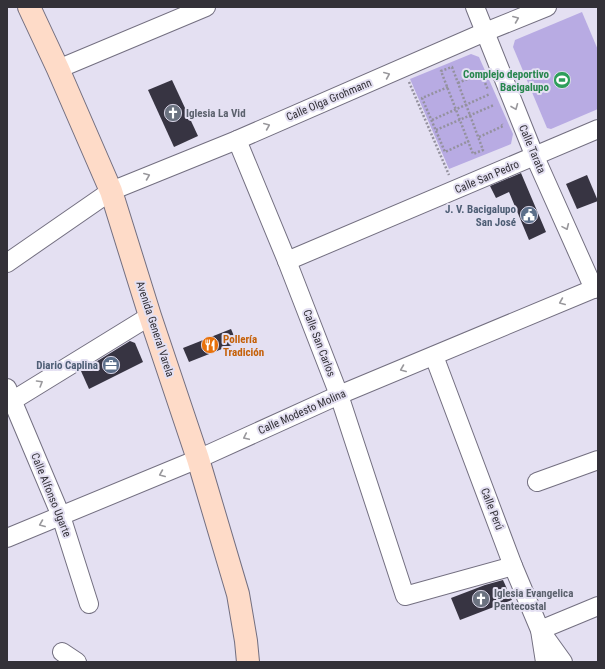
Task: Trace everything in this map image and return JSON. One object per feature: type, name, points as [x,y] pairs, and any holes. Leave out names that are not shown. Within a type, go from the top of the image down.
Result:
[{"type":"street","name":"Avenida General Varela","points":[[28,7],[58,70],[111,191],[150,316],[198,459],[238,594],[248,662]]},
{"type":"street","points":[[58,70],[206,7]]},
{"type":"street","name":"Calle Tarata","points":[[475,7],[535,157],[596,288]]},
{"type":"street","name":"Calle Olga Grohmann","points":[[7,263],[111,191],[237,140],[485,32],[547,7]]},
{"type":"street","name":"Calle San Pedro","points":[[287,261],[598,129]]},
{"type":"street","name":"Calle San Carlos","points":[[237,140],[287,261],[339,395],[405,596],[513,566]]},
{"type":"street","name":"Calle Modesto Molina","points":[[7,538],[198,459],[339,395],[596,288]]},
{"type":"street","points":[[9,397],[150,316]]},
{"type":"street","name":"Calle Perú","points":[[434,356],[513,566],[540,630],[544,662]]},
{"type":"street","name":"Calle Alfonso Ugarte","points":[[9,397],[61,516],[90,604]]},
{"type":"street","points":[[537,482],[598,460]]},
{"type":"street","points":[[563,662],[540,630],[598,606]]},
{"type":"path","points":[[452,67],[458,83],[483,150],[473,154],[442,71],[452,67]]},
{"type":"path","points":[[402,68],[456,190]]},
{"type":"path","points":[[458,83],[481,73],[497,112]]},
{"type":"path","points":[[448,87],[422,98],[445,152],[469,141]]},
{"type":"path","points":[[431,120],[490,94]]},
{"type":"path","points":[[436,130],[494,105]]},
{"type":"path","points":[[479,137],[503,126],[500,119]]},
{"type":"shaded area","name":"Complejo deportivo Bacigalupo","points":[[582,12],[598,50],[598,109],[551,129],[547,128],[513,47],[515,40]]},
{"type":"shaded area","points":[[471,54],[479,57],[513,134],[511,144],[449,169],[410,79]]},
{"type":"building","name":"Iglesia La Vid","points":[[172,80],[198,136],[174,147],[148,90]]},
{"type":"building","name":"J. V. Bacigalupo San José","points":[[521,173],[546,232],[529,240],[509,192],[496,198],[490,186]]},
{"type":"building","points":[[587,175],[598,201],[577,209],[566,184]]},
{"type":"building","name":"Pollería Tradición","points":[[231,329],[237,343],[189,362],[183,348]]},
{"type":"building","name":"Diario Caplina","points":[[130,341],[135,343],[143,362],[89,389],[81,371]]},
{"type":"building","name":"Iglesia Evangelica Pentecostal","points":[[503,580],[512,600],[460,620],[451,598]]},
{"type":"place","name":"Complejo deportivo Bacigalupo","points":[[562,80]]},
{"type":"place","name":"Iglesia La Vid","points":[[173,113]]},
{"type":"place","name":"J. V. Bacigalupo San José","points":[[529,215]]},
{"type":"place","name":"Pollería Tradición","points":[[210,345]]},
{"type":"place","name":"Diario Caplina","points":[[111,365]]},
{"type":"place","name":"Iglesia Evangelica Pentecostal","points":[[481,599]]}]
